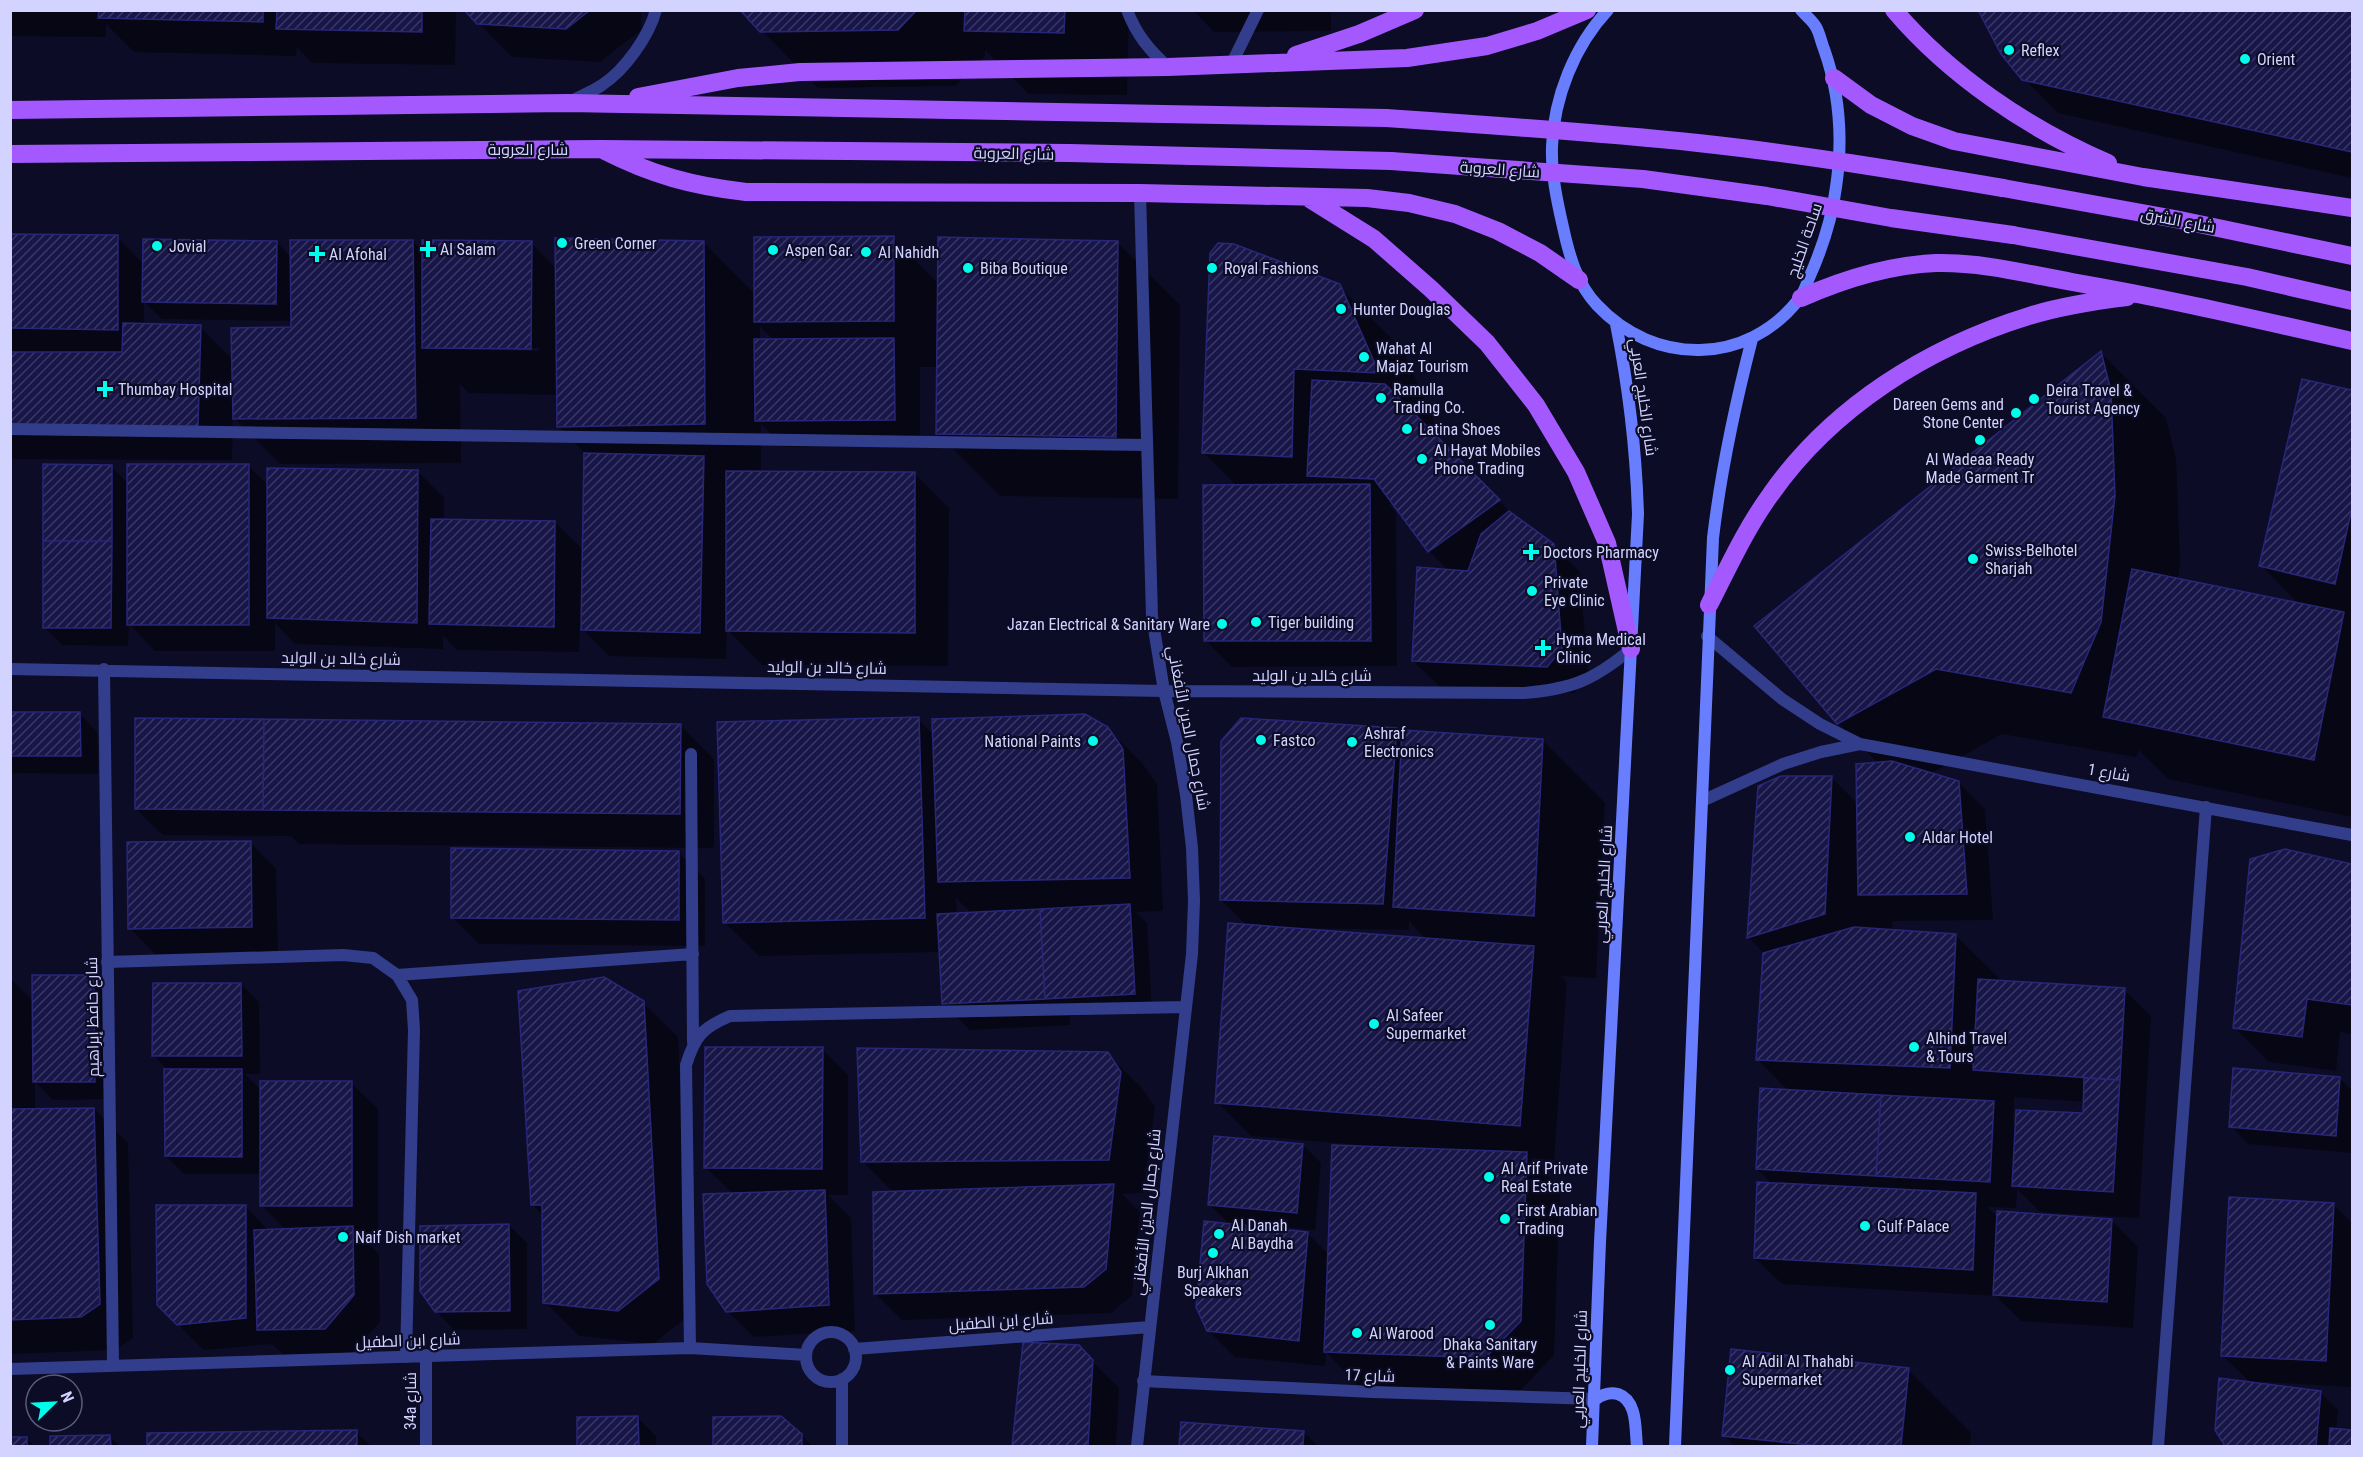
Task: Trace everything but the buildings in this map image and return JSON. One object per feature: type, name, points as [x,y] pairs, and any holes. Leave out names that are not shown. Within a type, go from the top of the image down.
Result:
[{"type":"main road","points":[[1268,62],[1314,50],[1415,10]]},
{"type":"main road","points":[[10,110],[613,103],[676,88],[738,78],[800,72],[1168,67],[1383,59],[1435,55],[1487,46],[1537,30],[1587,10]]},
{"type":"main road","name":"ساحة الخليج","points":[[1608,10],[1576,55],[1558,100],[1552,147],[1556,194],[1566,241],[1579,280],[1596,304],[1616,324],[1647,341],[1682,350],[1718,349],[1752,339],[1779,319],[1801,298],[1819,256],[1833,213],[1839,168],[1840,123],[1834,78],[1816,27],[1801,10]]},
{"type":"main road","points":[[1894,10],[1938,54],[1985,92],[2035,126],[2088,154],[2143,177]]},
{"type":"main road","points":[[1834,78],[1871,105],[1912,126],[1954,141],[2143,177],[2352,208]]},
{"type":"main road","name":"شارع الشرق","points":[[613,103],[1386,118],[1547,129],[1700,143],[1852,163],[2175,219],[2352,256]]},
{"type":"main road","points":[[601,149],[635,166],[670,179],[708,188],[746,192],[1140,193],[1377,200],[1409,203],[1455,214],[1498,231],[1530,248],[1579,280]]},
{"type":"main road","name":"شارع العروبة","points":[[10,154],[601,149],[1070,153],[1391,161],[1643,179],[1767,196],[1891,218],[2013,235],[2247,277],[2352,301]]},
{"type":"main road","points":[[1309,198],[1374,239],[1431,289],[1487,343],[1536,405],[1576,472],[1607,543],[1630,649]]},
{"type":"main road","points":[[1801,298],[1844,279],[1890,268],[1937,263],[1994,268],[2144,294],[2352,341]]},
{"type":"main road","points":[[1709,605],[1743,539],[1770,494],[1802,454],[1839,418],[1880,386],[1976,335],[2030,315],[2085,302],[2144,294]]},
{"type":"main road","name":"شارع الخليج العربي","points":[[1593,1446],[1600,1242],[1627,760],[1630,649],[1638,514],[1636,450],[1629,387],[1616,324]]},
{"type":"main road","points":[[1676,1446],[1707,636],[1713,538],[1721,471],[1752,339]]},
{"type":"main road","points":[[1596,1399],[1609,1393],[1623,1396],[1629,1402],[1633,1409],[1637,1446]]},
{"type":"street","points":[[567,103],[603,84],[632,56],[653,21],[656,10]]},
{"type":"street","points":[[1127,10],[1132,25],[1148,49],[1168,67]]},
{"type":"street","points":[[1231,65],[1258,10]]},
{"type":"street","name":"شارع جمال الدين الأفغاني","points":[[1137,1446],[1192,954],[1194,901],[1192,848],[1177,742],[1164,690],[1152,616],[1140,193]]},
{"type":"street","points":[[10,429],[1147,445]]},
{"type":"street","name":"شارع 1","points":[[1707,636],[1782,699],[1820,724],[1860,744],[2352,835]]},
{"type":"street","name":"شارع خالد بن الوليد","points":[[10,669],[1164,690],[1524,693],[1554,690],[1582,682],[1608,668],[1630,649]]},
{"type":"street","name":"شارع حافظ إبراهيم","points":[[104,669],[113,1365]]},
{"type":"street","name":"شارع 1","points":[[1702,801],[1783,764],[1821,752],[1860,744]]},
{"type":"street","points":[[690,1348],[685,1096],[686,1065],[693,1042],[691,754]]},
{"type":"street","points":[[2158,1446],[2206,807]]},
{"type":"street","points":[[397,975],[693,954]]},
{"type":"street","points":[[107,962],[343,956],[373,958],[397,975],[412,1000],[414,1030],[406,1357]]},
{"type":"street","points":[[693,1042],[709,1025],[730,1016],[1186,1007]]},
{"type":"street","name":"شارع ابن الطفيل","points":[[854,1348],[1150,1327]]},
{"type":"street","points":[[827,1332],[844,1336],[854,1348],[856,1357],[854,1366],[842,1379],[825,1382],[810,1372],[806,1355],[812,1340],[827,1332]]},
{"type":"street","name":"شارع ابن الطفيل","points":[[10,1369],[690,1348],[806,1355]]},
{"type":"street","name":"34a شارع","points":[[426,1355],[426,1446]]},
{"type":"street","points":[[842,1379],[842,1446]]},
{"type":"street","name":"شارع 17","points":[[1143,1381],[1373,1392],[1596,1399]]},
{"type":"place","name":"Reflex","points":[[2009,50]]},
{"type":"place","name":"Orient","points":[[2245,59]]},
{"type":"place","name":"Green Corner","points":[[562,243]]},
{"type":"place","name":"Jovial","points":[[157,246]]},
{"type":"place","name":"Al Salam","points":[[428,249]]},
{"type":"place","name":"Aspen Gar.","points":[[773,250]]},
{"type":"place","name":"Al Nahidh","points":[[866,252]]},
{"type":"place","name":"Al Afohal","points":[[317,254]]},
{"type":"place","name":"Biba Boutique","points":[[968,268]]},
{"type":"place","name":"Royal Fashions","points":[[1212,268]]},
{"type":"place","name":"Hunter Douglas","points":[[1341,309]]},
{"type":"place","name":"Wahat Al Majaz Tourism","points":[[1364,357]]},
{"type":"place","name":"Thumbay Hospital","points":[[105,389]]},
{"type":"place","name":"Ramulla Trading Co.","points":[[1381,398]]},
{"type":"place","name":"Deira Travel & Tourist Agency","points":[[2034,399]]},
{"type":"place","name":"Dareen Gems and Stone Center","points":[[2016,413]]},
{"type":"place","name":"Latina Shoes","points":[[1407,429]]},
{"type":"place","name":"Al Wadeaa Ready Made Garment Tr","points":[[1980,440]]},
{"type":"place","name":"Al Hayat Mobiles Phone Trading","points":[[1422,459]]},
{"type":"place","name":"Doctors Pharmacy","points":[[1531,552]]},
{"type":"place","name":"Swiss-Belhotel Sharjah","points":[[1973,559]]},
{"type":"place","name":"Private Eye Clinic","points":[[1532,591]]},
{"type":"place","name":"Tiger building","points":[[1256,622]]},
{"type":"place","name":"Jazan Electrical & Sanitary Ware","points":[[1222,624]]},
{"type":"place","name":"Hyma Medical Clinic","points":[[1543,648]]},
{"type":"place","name":"Fastco","points":[[1261,740]]},
{"type":"place","name":"National Paints","points":[[1093,741]]},
{"type":"place","name":"Ashraf Electronics","points":[[1352,742]]},
{"type":"place","name":"Aldar Hotel","points":[[1910,837]]},
{"type":"place","name":"Al Safeer Supermarket","points":[[1374,1024]]},
{"type":"place","name":"Alhind Travel & Tours","points":[[1914,1047]]},
{"type":"place","name":"Al Arif Private Real Estate","points":[[1489,1177]]},
{"type":"place","name":"First Arabian Trading","points":[[1505,1219]]},
{"type":"place","name":"Gulf Palace","points":[[1865,1226]]},
{"type":"place","name":"Al Danah Al Baydha","points":[[1219,1234]]},
{"type":"place","name":"Naif Dish market","points":[[343,1237]]},
{"type":"place","name":"Burj Alkhan Speakers","points":[[1213,1253]]},
{"type":"place","name":"Dhaka Sanitary & Paints Ware","points":[[1490,1325]]},
{"type":"place","name":"Al Warood","points":[[1357,1333]]},
{"type":"place","name":"Al Adil Al Thahabi Supermarket","points":[[1730,1370]]}]
